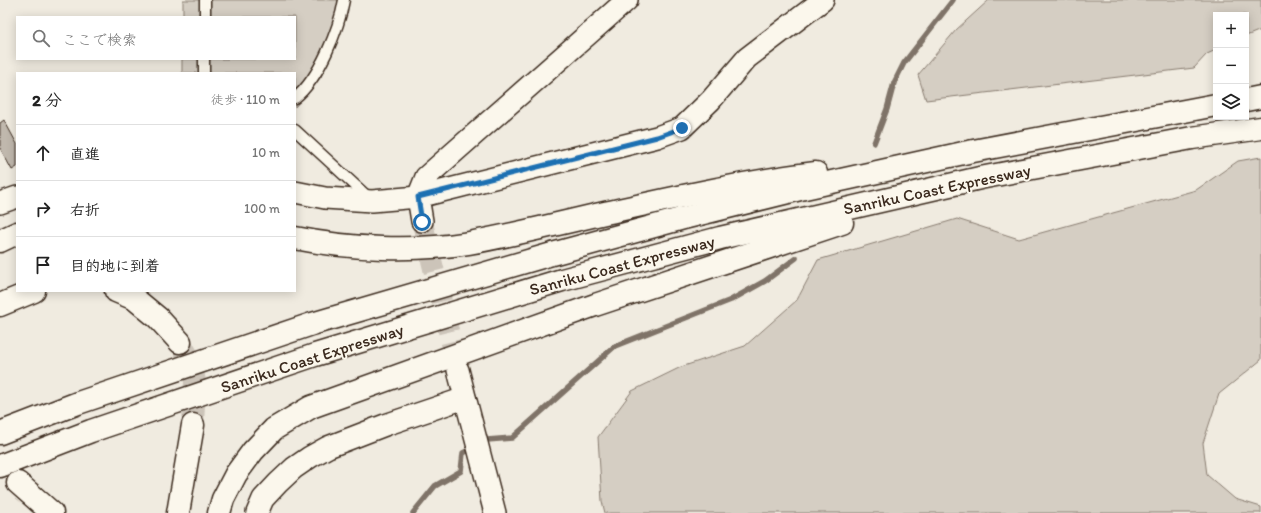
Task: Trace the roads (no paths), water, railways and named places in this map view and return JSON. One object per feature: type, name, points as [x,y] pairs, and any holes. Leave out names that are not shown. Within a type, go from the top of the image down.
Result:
[{"type":"highway","points":[[1249,100],[1261,98]]},
{"type":"highway","name":"Sanriku Coast Expressway","points":[[0,433],[78,403],[312,324],[559,252],[684,218],[792,191],[968,152],[1213,106]]},
{"type":"highway","name":"Sanriku Coast Expressway","points":[[0,466],[91,431],[315,355],[562,280],[720,238],[980,178],[1192,138],[1261,128]]},
{"type":"highway","points":[[296,238],[367,248],[418,248],[468,243],[651,203],[776,178],[968,152]]},
{"type":"highway","points":[[219,513],[223,499],[236,474],[253,451],[274,429],[311,407],[595,305],[980,178]]},
{"type":"highway","points":[[0,241],[16,233]]},
{"type":"highway","points":[[0,305],[32,292]]},
{"type":"highway","points":[[118,292],[135,299],[158,318],[180,342]]},
{"type":"highway","points":[[178,513],[193,425]]},
{"type":"highway","points":[[18,483],[52,513]]},
{"type":"street","points":[[422,222],[418,197],[426,177],[627,0]]},
{"type":"street","points":[[296,192],[325,198],[372,201],[418,197],[657,137],[682,128],[711,100],[747,58],[823,0]]},
{"type":"street","points":[[0,203],[16,197]]},
{"type":"street","points":[[458,370],[495,513]]},
{"type":"street","points":[[257,513],[263,499],[294,468],[328,447],[385,425],[465,398]]},
{"type":"lane","points":[[205,0],[205,16]]},
{"type":"lane","points":[[296,97],[316,74],[329,48],[344,0]]},
{"type":"lane","points":[[204,60],[204,72]]},
{"type":"lane","points":[[296,131],[372,201]]},
{"type":"waterway","points":[[874,143],[887,109],[894,83],[904,63],[953,0]]},
{"type":"waterway","points":[[481,444],[487,440],[512,438],[615,346],[731,300],[765,281],[796,258]]},
{"type":"waterway","points":[[413,513],[435,486],[461,471],[463,453],[473,448]]},
{"type":"tunnel","points":[[422,221],[458,370]]},
{"type":"tunnel","points":[[180,342],[189,358],[195,381],[193,425]]}]
